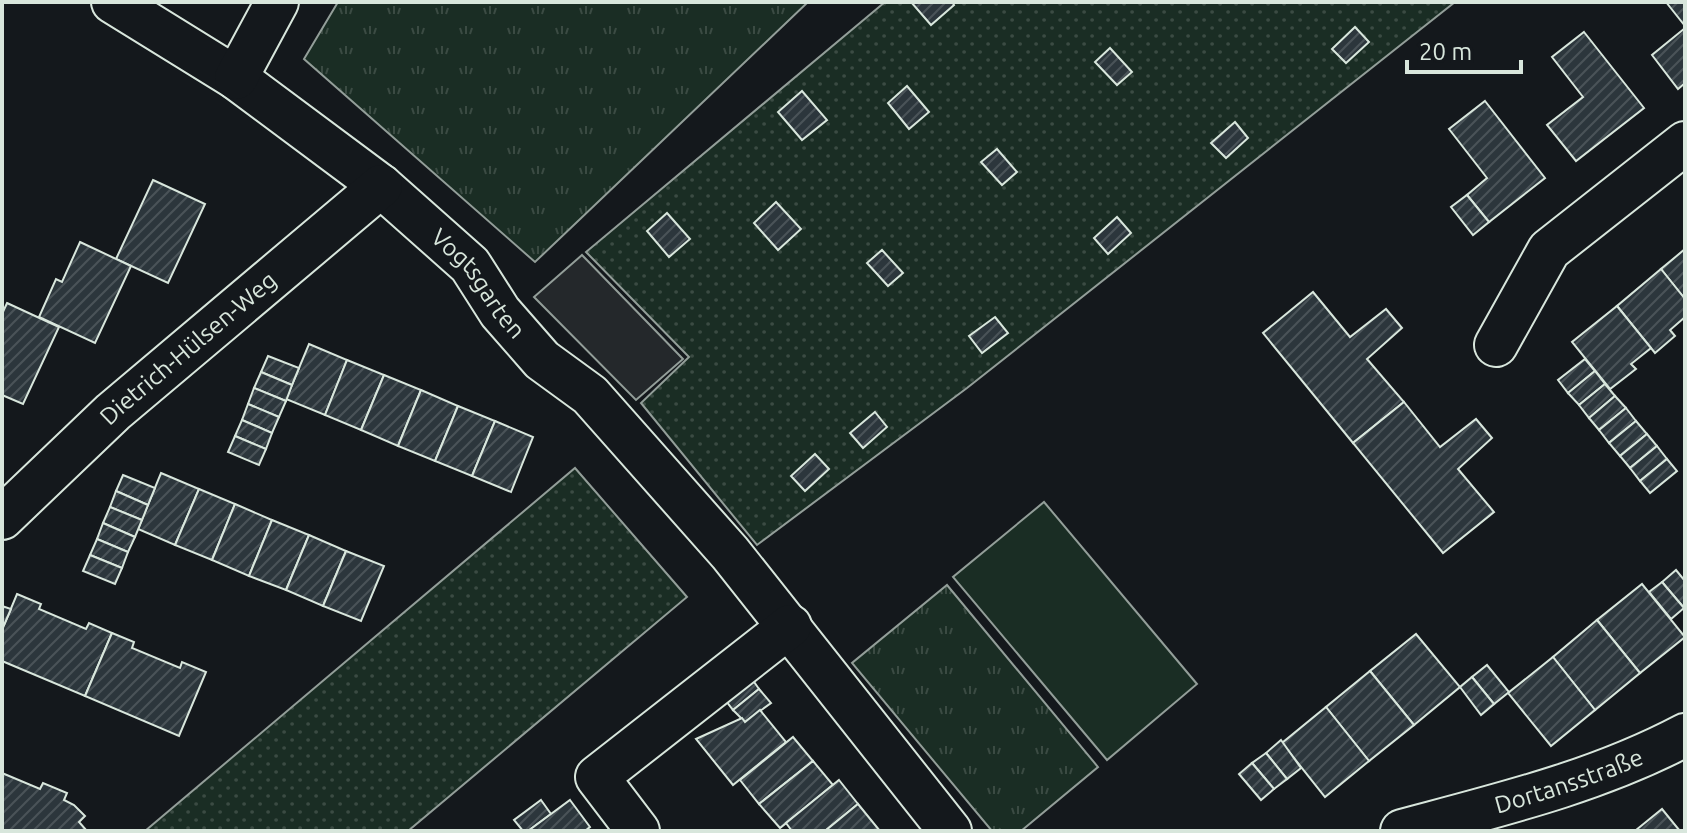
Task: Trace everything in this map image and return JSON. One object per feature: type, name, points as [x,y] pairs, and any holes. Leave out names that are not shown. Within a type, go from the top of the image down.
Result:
[{"type":"street","name":"Vogtsgarten","points":[[113,2],[236,78],[381,186],[470,265],[500,312],[542,360],[590,395],[710,530],[790,626],[944,829]]},
{"type":"street","points":[[236,78],[277,2]]},
{"type":"street","points":[[1496,345],[1549,250],[1685,143]]},
{"type":"street","name":"Dietrich-Hülsen-Weg","points":[[2,518],[113,412],[381,186]]},
{"type":"street","points":[[638,831],[597,777],[790,626]]},
{"type":"street","name":"Dortansstraße","points":[[1402,831],[1560,788],[1643,757],[1685,735]]},
{"type":"green space","points":[[338,2],[808,2],[535,262],[304,59]]},
{"type":"green space","points":[[885,2],[1455,2],[967,388],[757,545],[641,403],[689,357],[586,252]]},
{"type":"green space","points":[[575,468],[687,597],[408,831],[145,831]]},
{"type":"green space","points":[[1044,502],[1197,684],[1107,760],[953,577]]},
{"type":"green space","points":[[947,585],[1098,767],[1021,831],[992,831],[852,663]]},
{"type":"shaded area","points":[[582,255],[683,359],[636,400],[534,297]]},
{"type":"building","points":[[911,2],[952,2],[954,5],[931,25]]},
{"type":"building","points":[[1666,2],[1685,2],[1685,26]]},
{"type":"building","points":[[1355,27],[1369,42],[1346,63],[1332,49]]},
{"type":"building","points":[[1685,28],[1685,83],[1678,89],[1652,55]]},
{"type":"building","points":[[1584,32],[1644,108],[1576,161],[1547,125],[1583,97],[1552,57]]},
{"type":"building","points":[[1110,48],[1132,72],[1117,85],[1095,62]]},
{"type":"building","points":[[907,86],[929,112],[909,129],[888,103]]},
{"type":"building","points":[[802,91],[827,120],[802,140],[778,112]]},
{"type":"building","points":[[1485,101],[1545,178],[1489,222],[1467,195],[1487,178],[1449,129]]},
{"type":"building","points":[[1235,122],[1248,138],[1226,158],[1211,143]]},
{"type":"building","points":[[997,149],[1017,172],[1002,185],[981,162]]},
{"type":"building","points":[[153,180],[205,204],[168,283],[116,259]]},
{"type":"building","points":[[1467,195],[1489,222],[1473,235],[1451,207]]},
{"type":"building","points":[[776,202],[801,229],[778,250],[754,223]]},
{"type":"building","points":[[667,213],[690,239],[669,257],[647,231]]},
{"type":"building","points":[[1117,217],[1131,233],[1108,254],[1094,238]]},
{"type":"building","points":[[80,242],[131,266],[95,343],[39,317],[56,279],[62,282]]},
{"type":"building","points":[[1685,249],[1685,299],[1661,269]]},
{"type":"building","points":[[882,250],[903,273],[888,286],[867,263]]},
{"type":"building","points":[[1661,269],[1685,299],[1685,317],[1670,330],[1675,336],[1655,353],[1617,306]]},
{"type":"building","points":[[1313,292],[1350,337],[1386,309],[1402,328],[1367,359],[1404,402],[1353,443],[1263,333]]},
{"type":"building","points":[[7,303],[59,327],[23,404],[2,395],[2,314]]},
{"type":"building","points":[[1617,306],[1651,348],[1631,364],[1636,369],[1610,389],[1572,342]]},
{"type":"building","points":[[995,317],[1008,333],[982,353],[969,336]]},
{"type":"building","points":[[309,344],[347,360],[325,415],[286,399]]},
{"type":"building","points":[[268,356],[299,368],[292,385],[261,372]]},
{"type":"building","points":[[1585,359],[1595,371],[1568,393],[1558,380]]},
{"type":"building","points":[[347,360],[384,375],[361,430],[325,415]]},
{"type":"building","points":[[1595,371],[1605,384],[1579,405],[1568,393]]},
{"type":"building","points":[[261,372],[292,385],[286,401],[254,388]]},
{"type":"building","points":[[384,375],[421,390],[398,446],[361,430]]},
{"type":"building","points":[[1605,384],[1615,396],[1589,418],[1579,405]]},
{"type":"building","points":[[254,388],[286,401],[279,417],[248,404]]},
{"type":"building","points":[[421,390],[458,406],[435,461],[398,446]]},
{"type":"building","points":[[1615,396],[1626,408],[1599,430],[1589,418]]},
{"type":"building","points":[[1404,402],[1440,447],[1476,419],[1492,438],[1458,469],[1494,512],[1443,553],[1353,443]]},
{"type":"building","points":[[248,404],[279,417],[272,433],[242,420]]},
{"type":"building","points":[[458,406],[495,421],[472,476],[435,461]]},
{"type":"building","points":[[1626,408],[1636,421],[1609,443],[1599,430]]},
{"type":"building","points":[[875,412],[887,427],[863,448],[850,433]]},
{"type":"building","points":[[242,420],[272,433],[266,449],[235,436]]},
{"type":"building","points":[[495,421],[533,437],[511,492],[472,476]]},
{"type":"building","points":[[1636,421],[1647,434],[1620,456],[1609,443]]},
{"type":"building","points":[[1647,434],[1657,446],[1630,468],[1620,456]]},
{"type":"building","points":[[235,436],[266,449],[259,465],[228,452]]},
{"type":"building","points":[[1657,446],[1667,459],[1640,481],[1630,468]]},
{"type":"building","points":[[815,454],[829,469],[805,491],[791,476]]},
{"type":"building","points":[[1667,459],[1677,471],[1650,493],[1640,481]]},
{"type":"building","points":[[161,473],[199,489],[175,545],[138,529]]},
{"type":"building","points":[[123,475],[155,488],[148,505],[116,491]]},
{"type":"building","points":[[199,489],[235,504],[212,560],[175,545]]},
{"type":"building","points":[[116,491],[148,505],[142,520],[110,507]]},
{"type":"building","points":[[235,504],[272,520],[249,576],[212,560]]},
{"type":"building","points":[[110,507],[142,520],[135,537],[103,523]]},
{"type":"building","points":[[272,520],[309,535],[286,590],[249,576]]},
{"type":"building","points":[[103,523],[135,537],[128,552],[97,539]]},
{"type":"building","points":[[309,535],[346,551],[323,606],[286,590]]},
{"type":"building","points":[[97,539],[128,552],[122,568],[90,555]]},
{"type":"building","points":[[346,551],[384,566],[361,621],[323,606]]},
{"type":"building","points":[[90,555],[122,568],[115,584],[83,571]]},
{"type":"building","points":[[1676,570],[1685,581],[1684,608],[1662,582]]},
{"type":"building","points":[[1662,582],[1684,608],[1671,619],[1649,592]]},
{"type":"building","points":[[1642,584],[1685,637],[1640,673],[1597,620]]},
{"type":"building","points":[[17,594],[41,604],[39,609],[86,629],[89,623],[112,633],[85,696],[2,661],[2,630]]},
{"type":"building","points":[[2,606],[11,609],[4,625],[2,624]]},
{"type":"building","points":[[1597,620],[1640,673],[1595,710],[1553,657]]},
{"type":"building","points":[[112,633],[134,642],[132,648],[180,668],[182,662],[206,672],[179,736],[85,696]]},
{"type":"building","points":[[1416,634],[1460,687],[1414,725],[1370,671]]},
{"type":"building","points":[[1553,657],[1595,710],[1551,746],[1508,693]]},
{"type":"building","points":[[1487,665],[1509,692],[1494,704],[1472,677]]},
{"type":"building","points":[[1370,671],[1414,725],[1369,761],[1326,707]]},
{"type":"building","points":[[750,676],[759,689],[733,710],[723,697]]},
{"type":"building","points":[[1472,677],[1494,704],[1481,715],[1460,687]]},
{"type":"building","points":[[759,689],[771,703],[745,722],[733,710]]},
{"type":"building","points":[[1326,707],[1369,761],[1325,797],[1282,743]]},
{"type":"building","points":[[760,710],[786,742],[733,785],[696,739],[742,718],[745,722]]},
{"type":"building","points":[[793,737],[813,761],[759,804],[740,780]]},
{"type":"building","points":[[1281,740],[1301,768],[1287,779],[1266,753]]},
{"type":"building","points":[[1266,753],[1287,779],[1274,789],[1252,763]]},
{"type":"building","points":[[813,761],[833,785],[780,828],[759,804]]},
{"type":"building","points":[[1252,763],[1274,789],[1261,800],[1239,774]]},
{"type":"building","points":[[2,773],[40,789],[43,783],[67,793],[64,800],[85,816],[79,822],[87,831],[2,831]]},
{"type":"building","points":[[839,780],[858,804],[825,831],[792,831],[786,823]]},
{"type":"building","points":[[541,800],[551,814],[528,831],[523,831],[514,820]]},
{"type":"building","points":[[570,800],[590,827],[585,831],[528,831]]},
{"type":"building","points":[[858,804],[880,831],[825,831]]},
{"type":"building","points":[[1662,809],[1680,831],[1636,830]]}]
